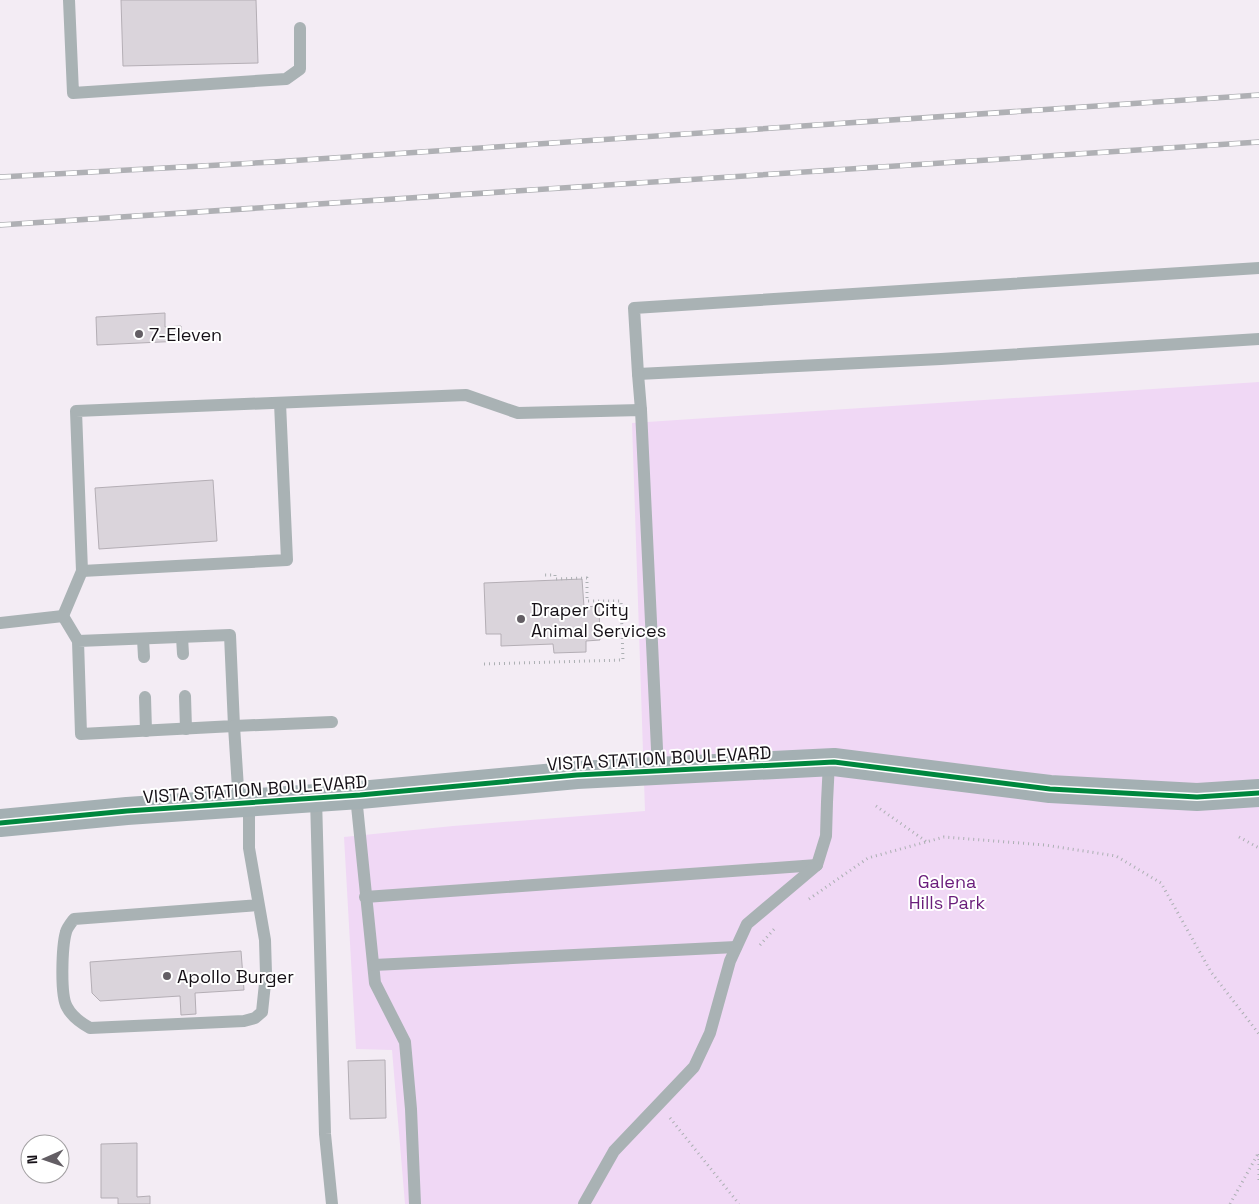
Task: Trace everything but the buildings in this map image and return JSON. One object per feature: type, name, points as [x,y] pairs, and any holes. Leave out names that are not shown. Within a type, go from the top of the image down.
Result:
[{"type":"street","name":"VISTA STATION BOULEVARD","points":[[0,823],[127,811],[356,796],[577,775],[829,762],[1050,789],[1197,797],[1259,793]]},
{"type":"lane","points":[[69,0],[73,93],[286,79],[300,69],[300,28]]},
{"type":"lane","points":[[658,770],[641,410],[634,308],[1259,268]]},
{"type":"lane","points":[[638,374],[941,359],[1259,339]]},
{"type":"lane","points":[[63,616],[82,571],[76,412],[466,395],[518,414],[641,410]]},
{"type":"lane","points":[[82,571],[288,560],[280,403]]},
{"type":"lane","points":[[0,623],[63,616]]},
{"type":"lane","points":[[63,616],[78,642],[81,734],[332,722]]},
{"type":"lane","points":[[78,642],[230,635],[234,726],[249,848],[265,940],[266,974],[262,1012],[255,1018],[244,1021],[90,1028],[79,1023],[66,1007],[63,987],[65,940],[66,931],[74,919],[258,905]]},
{"type":"lane","points":[[182,637],[183,654]]},
{"type":"lane","points":[[143,639],[144,657]]},
{"type":"lane","points":[[185,696],[186,729]]},
{"type":"lane","points":[[145,697],[146,731]]},
{"type":"lane","points":[[584,1204],[614,1151],[694,1067],[710,1033],[730,961],[747,924],[817,865],[826,836],[829,762]]},
{"type":"lane","points":[[356,796],[375,983],[405,1042],[411,1109],[415,1204]]},
{"type":"lane","points":[[316,798],[325,1134],[332,1204]]},
{"type":"lane","points":[[365,897],[817,865]]},
{"type":"lane","points":[[374,965],[736,948]]},
{"type":"path","points":[[484,664],[623,660],[621,600],[588,601],[587,578],[555,579],[555,575],[544,576]]},
{"type":"path","points":[[876,806],[927,842]]},
{"type":"path","points":[[1239,837],[1259,848]]},
{"type":"path","points":[[803,903],[868,858],[944,838],[1045,845],[1116,856],[1161,883],[1211,972],[1259,1034]]},
{"type":"path","points":[[758,948],[781,921]]},
{"type":"path","points":[[668,1116],[739,1204]]},
{"type":"path","points":[[1259,1153],[1259,1183]]},
{"type":"path","points":[[1230,1204],[1259,1153]]},
{"type":"green space","name":"Galena Hills Park","points":[[1259,382],[1259,1204],[405,1204],[392,1050],[356,1049],[344,837],[453,826],[645,811],[632,423]]},
{"type":"railway","points":[[0,177],[273,162],[1259,95]]},
{"type":"railway","points":[[0,225],[1259,142]]},
{"type":"cycle path","points":[[0,823],[127,811],[360,795],[577,775],[834,762],[1050,789],[1197,797],[1259,793]]},
{"type":"place","name":"7-Eleven","points":[[139,334]]},
{"type":"place","name":"Draper City Animal Services","points":[[521,619]]},
{"type":"place","name":"Apollo Burger","points":[[167,976]]}]
